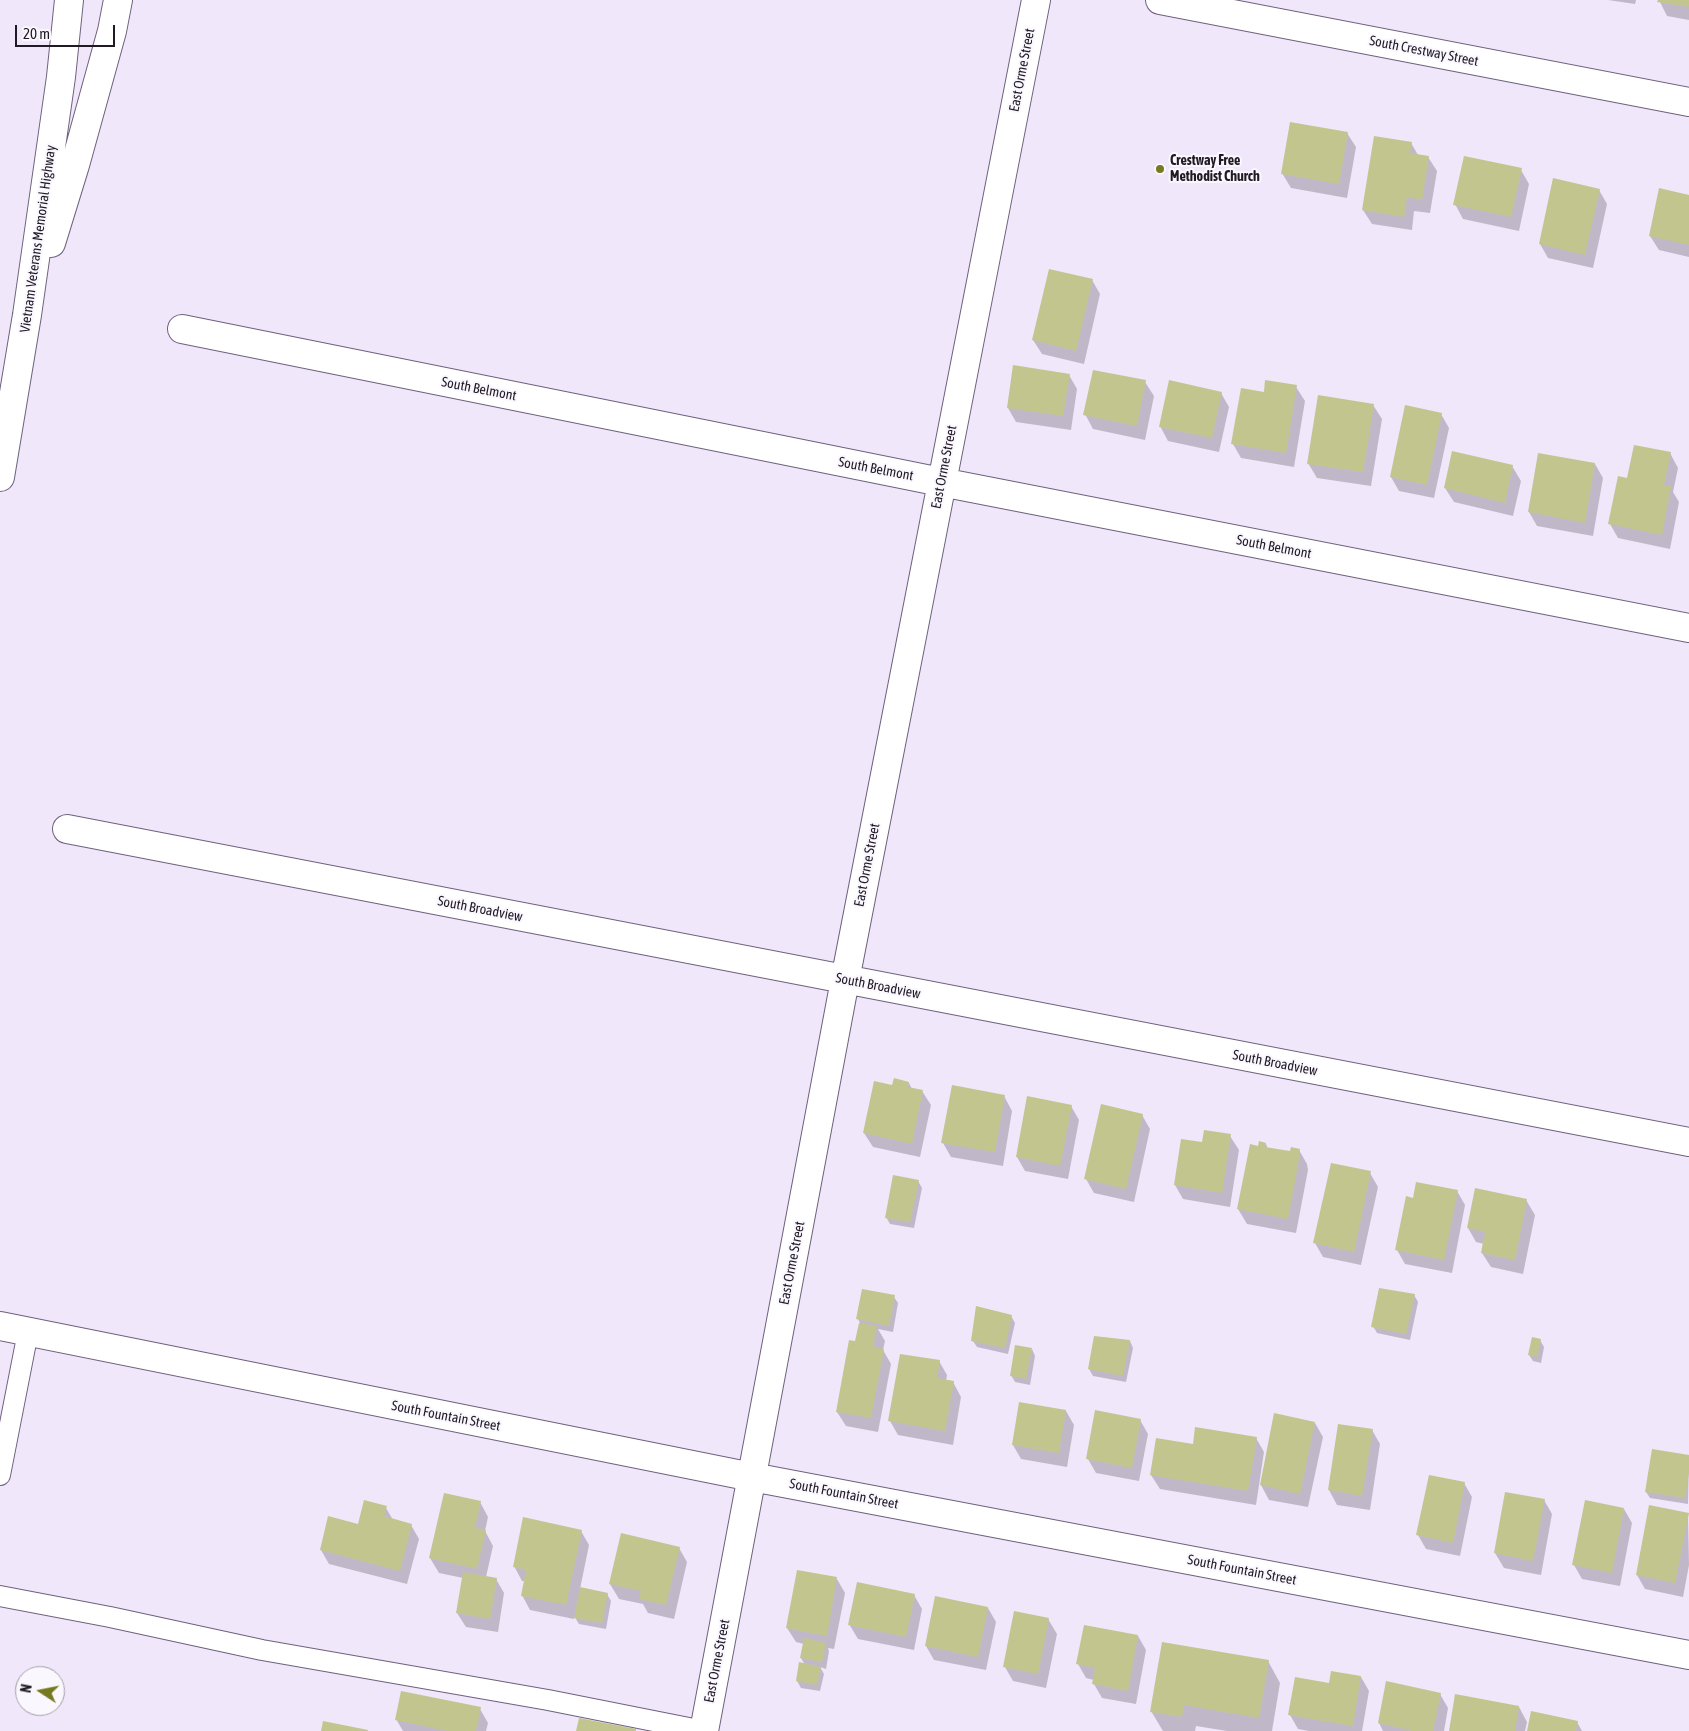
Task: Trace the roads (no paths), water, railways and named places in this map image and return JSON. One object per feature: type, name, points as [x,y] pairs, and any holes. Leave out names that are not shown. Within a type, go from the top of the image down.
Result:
[{"type":"main road","name":"Vietnam Veterans Memorial Highway","points":[[0,477],[27,315],[59,87],[69,0]]},
{"type":"main road","points":[[27,315],[75,165],[112,31],[118,0]]},
{"type":"main road","name":"East Orme Street","points":[[704,1731],[845,980],[1036,0]]},
{"type":"main road","name":"South Crestway Street","points":[[1160,0],[1689,102]]},
{"type":"main road","name":"South Belmont","points":[[182,329],[941,482],[1689,628]]},
{"type":"main road","name":"South Broadview","points":[[66,829],[1689,1142]]},
{"type":"main road","name":"South Fountain Street","points":[[0,1326],[752,1477],[1689,1655]]},
{"type":"lane","points":[[0,1475],[28,1332]]},
{"type":"lane","points":[[0,1596],[110,1617],[262,1650],[548,1700],[704,1731]]},
{"type":"place","name":"Crestway Free Methodist Church","points":[[1160,169]]}]
